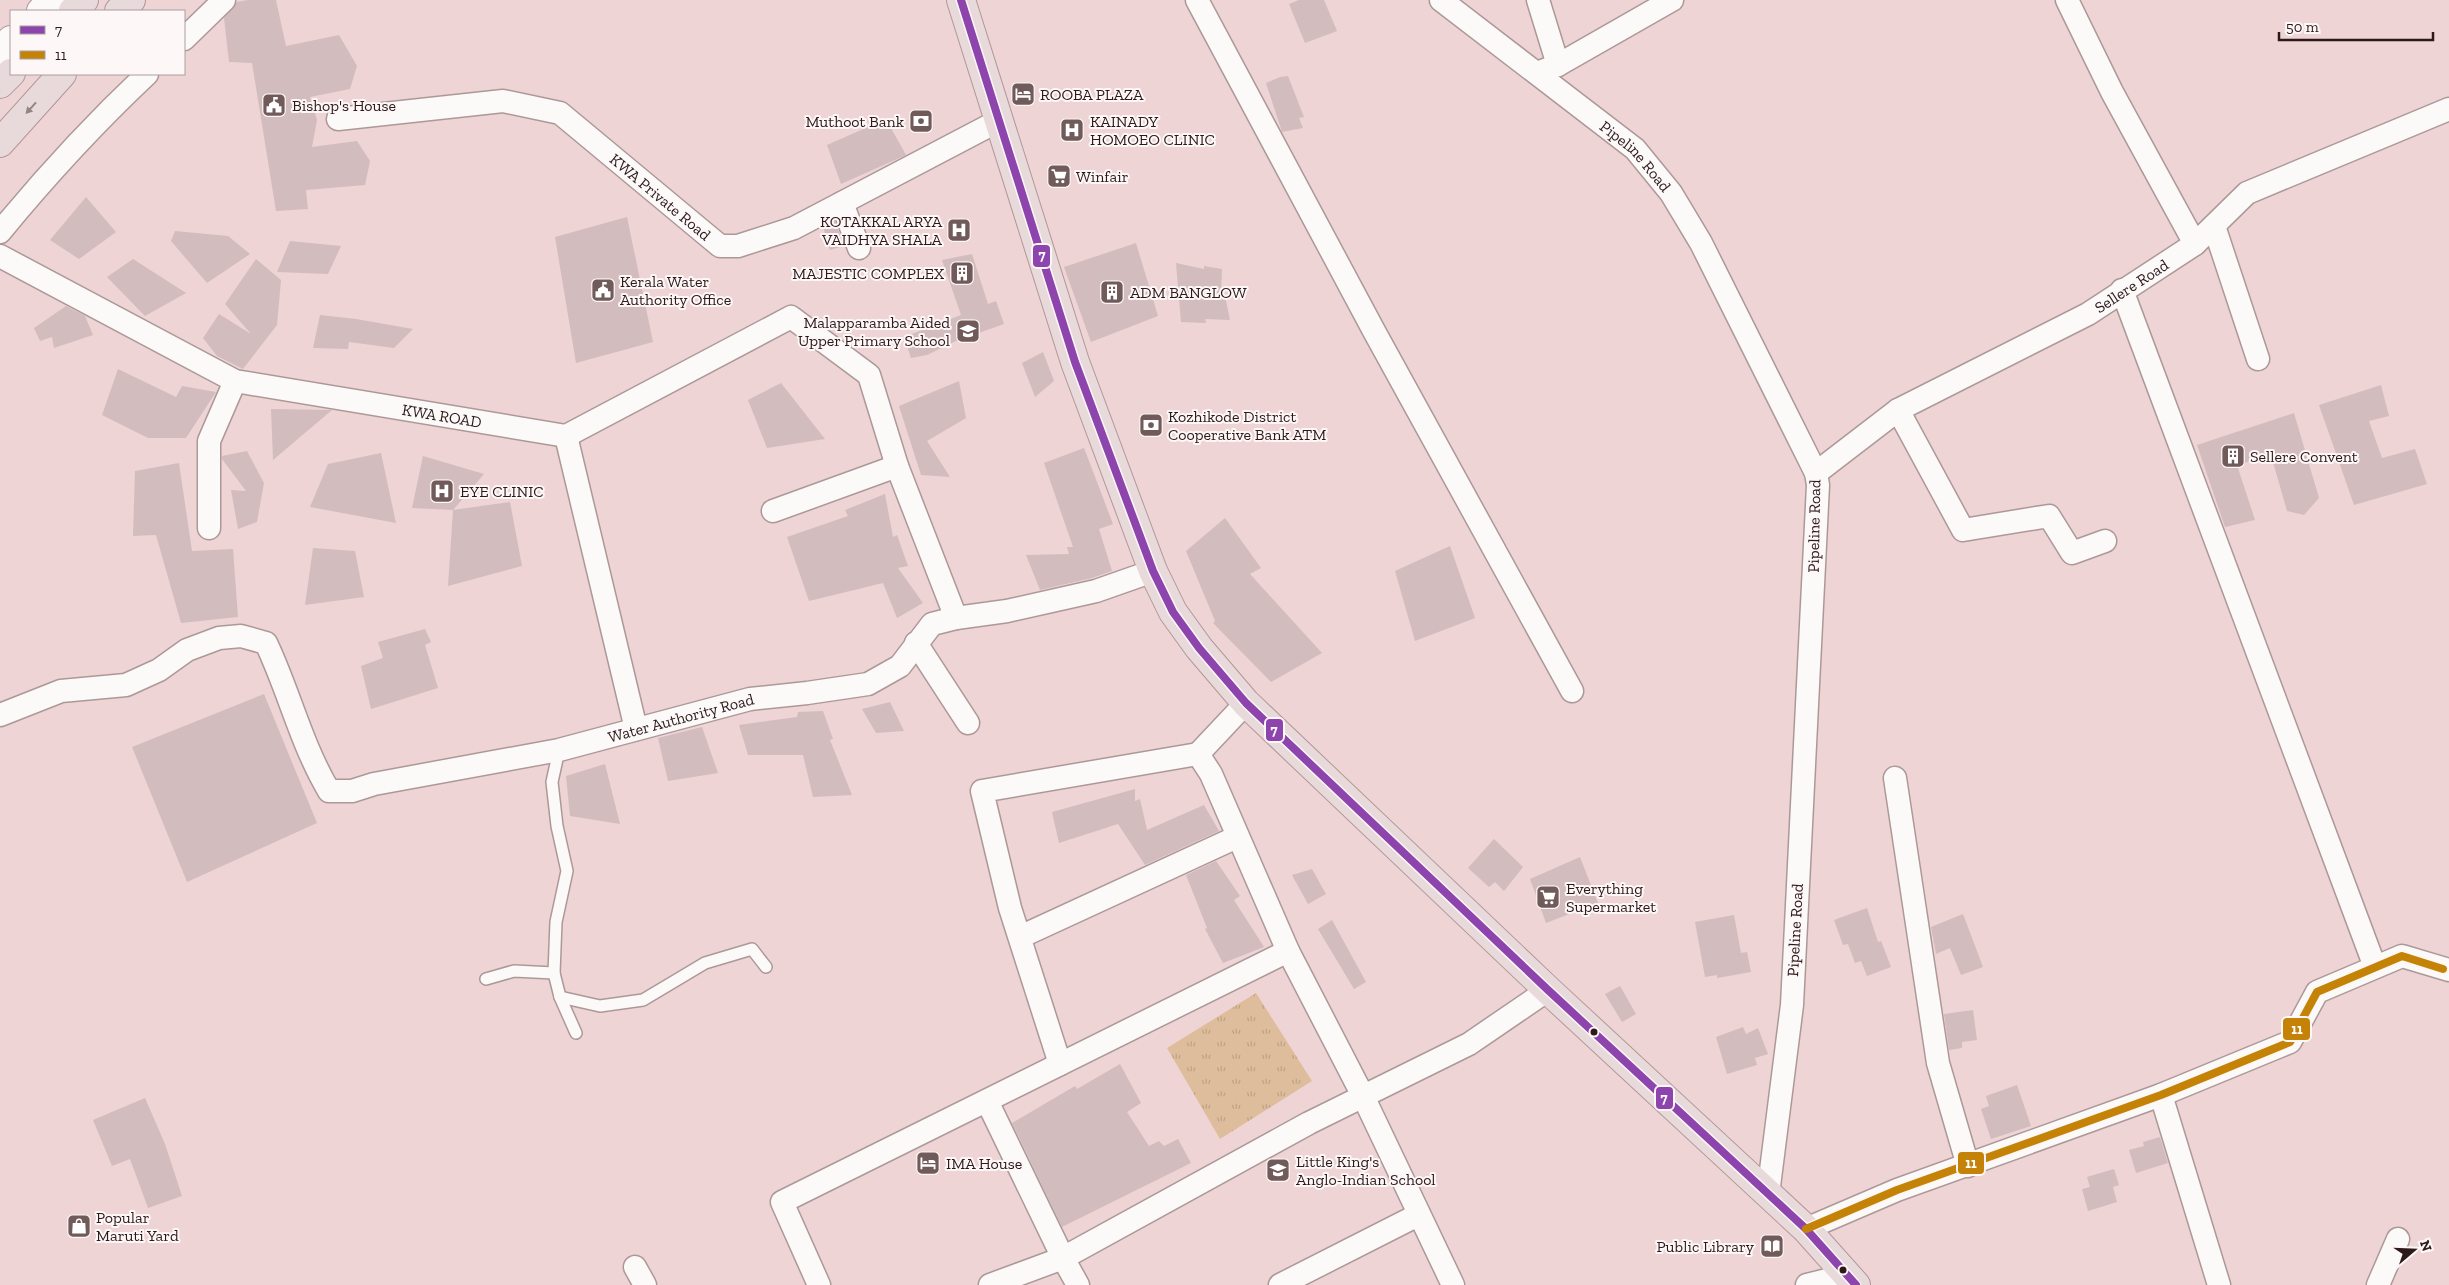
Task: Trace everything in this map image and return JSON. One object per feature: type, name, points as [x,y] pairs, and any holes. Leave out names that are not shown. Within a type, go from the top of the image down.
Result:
[{"type":"highway","points":[[74,10],[84,0]]},
{"type":"highway","points":[[120,10],[131,0]]},
{"type":"highway","points":[[961,0],[1075,362],[1153,571],[1173,612],[1199,648],[1246,703],[1548,990],[1806,1229],[1851,1280]]},
{"type":"highway","points":[[0,84],[10,74]]},
{"type":"highway","points":[[0,143],[61,75]]},
{"type":"street","points":[[42,10],[53,0]]},
{"type":"street","points":[[185,38],[224,0]]},
{"type":"street","points":[[1197,0],[1374,331],[1572,691]]},
{"type":"street","name":"Pipeline Road","points":[[1441,0],[1635,149],[1671,193],[1701,243],[1816,473],[1818,484],[1792,1005],[1768,1194]]},
{"type":"street","points":[[1538,0],[1558,65]]},
{"type":"street","points":[[1537,73],[1558,65],[1672,0]]},
{"type":"street","points":[[2067,0],[2112,92],[2195,244]]},
{"type":"street","points":[[0,51],[10,41]]},
{"type":"street","points":[[0,232],[43,181],[146,75]]},
{"type":"street","name":"KWA Private Road","points":[[338,119],[503,100],[560,113],[720,246],[738,246],[794,228],[998,121]]},
{"type":"street","name":"Sellere Road","points":[[1816,473],[1898,410],[2088,314],[2195,244],[2247,193],[2449,109]]},
{"type":"street","points":[[842,203],[859,248]]},
{"type":"street","points":[[2214,226],[2258,359]]},
{"type":"street","name":"KWA ROAD","points":[[0,256],[235,381],[566,436]]},
{"type":"street","points":[[2122,290],[2375,967]]},
{"type":"street","points":[[636,729],[566,436],[791,317],[869,375],[897,466],[956,618]]},
{"type":"street","points":[[209,528],[209,441],[235,381]]},
{"type":"street","points":[[1898,410],[1963,530],[2049,516],[2072,553],[2104,541]]},
{"type":"street","points":[[773,511],[897,466]]},
{"type":"street","name":"Water Authority Road","points":[[0,715],[61,691],[126,685],[159,670],[187,650],[219,638],[241,636],[266,643],[316,770],[329,791],[352,791],[374,784],[559,750],[750,699],[868,684],[900,666],[932,624],[956,618],[1007,611],[1096,591],[1153,571]]},
{"type":"street","points":[[916,644],[968,723]]},
{"type":"street","points":[[1060,1064],[1020,937],[982,791],[1198,754],[1246,703]]},
{"type":"street","points":[[1198,754],[1211,774],[1288,951],[1363,1096],[1418,1215],[1453,1285]]},
{"type":"street","points":[[1896,778],[1938,1063],[1968,1166]]},
{"type":"street","points":[[1020,937],[1237,837]]},
{"type":"street","points":[[820,1285],[782,1202],[1288,951]]},
{"type":"street","points":[[1806,1229],[1897,1190],[2161,1096],[2290,1042],[2317,992],[2402,956],[2449,970]]},
{"type":"street","points":[[990,1285],[1063,1258],[1309,1123],[1469,1044],[1548,990]]},
{"type":"street","points":[[2161,1096],[2219,1285]]},
{"type":"street","points":[[987,1100],[1063,1258],[1078,1285]]},
{"type":"street","points":[[1280,1285],[1418,1215]]},
{"type":"street","points":[[2378,1285],[2398,1239]]},
{"type":"street","points":[[1807,1285],[1851,1280]]},
{"type":"lane","points":[[559,750],[552,782],[557,826],[567,871],[556,922],[554,973],[560,997],[576,1033]]},
{"type":"lane","points":[[560,997],[600,1006],[644,1000],[704,963],[752,949],[766,968]]},
{"type":"lane","points":[[486,978],[514,971],[554,973]]},
{"type":"green space","points":[[1256,993],[1312,1081],[1220,1139],[1167,1048]]},
{"type":"building","name":"Bishop's House","points":[[276,0],[286,46],[339,35],[357,66],[350,89],[310,97],[317,120],[312,147],[357,141],[370,161],[365,185],[306,190],[308,209],[276,211],[252,63],[229,62],[224,18],[237,2]]},
{"type":"building","points":[[1299,0],[1324,0],[1337,31],[1305,43],[1289,4]]},
{"type":"building","points":[[1288,76],[1304,117],[1299,118],[1303,128],[1282,132],[1266,83]]},
{"type":"building","points":[[886,119],[906,155],[841,184],[827,145]]},
{"type":"building","points":[[86,197],[116,232],[79,259],[50,240]]},
{"type":"building","name":"Kerala Water Authority Office","points":[[627,217],[653,342],[576,363],[555,237]]},
{"type":"building","points":[[835,221],[844,246],[830,250],[823,227]]},
{"type":"building","points":[[175,231],[228,236],[250,254],[207,283],[171,241]]},
{"type":"building","points":[[290,241],[341,246],[328,274],[277,272]]},
{"type":"building","name":"ADM BANGLOW","points":[[1136,243],[1158,316],[1091,342],[1064,267]]},
{"type":"building","points":[[972,254],[988,304],[996,301],[1004,324],[956,341],[927,355],[911,358],[904,337],[961,315],[942,260]]},
{"type":"building","points":[[133,259],[186,293],[145,316],[107,277]]},
{"type":"building","points":[[256,259],[281,280],[277,325],[243,369],[217,356],[203,338],[219,314],[251,334],[225,304]]},
{"type":"building","points":[[1176,263],[1204,269],[1204,266],[1222,269],[1221,296],[1225,296],[1230,320],[1205,319],[1206,323],[1181,322]]},
{"type":"building","points":[[66,306],[85,316],[93,335],[54,348],[52,337],[40,341],[34,328]]},
{"type":"building","points":[[320,315],[413,329],[394,348],[349,342],[348,349],[313,348]]},
{"type":"building","points":[[1043,352],[1054,381],[1035,397],[1022,363]]},
{"type":"building","points":[[118,369],[176,397],[182,386],[216,392],[186,438],[148,438],[102,415]]},
{"type":"building","points":[[959,381],[966,418],[927,441],[950,477],[921,475],[899,406]]},
{"type":"building","points":[[781,383],[825,439],[767,448],[748,400]]},
{"type":"building","points":[[2381,385],[2389,416],[2369,421],[2382,458],[2415,449],[2427,484],[2354,505],[2319,405]]},
{"type":"building","points":[[271,409],[331,410],[332,410],[273,460]]},
{"type":"building","points":[[2294,413],[2319,498],[2304,515],[2287,511],[2271,455],[2237,465],[2255,520],[2225,527],[2197,445]]},
{"type":"building","points":[[1084,448],[1113,524],[1099,529],[1112,571],[1092,578],[1040,590],[1026,555],[1069,554],[1067,547],[1073,547],[1044,463]]},
{"type":"building","points":[[247,451],[264,483],[257,522],[238,529],[231,490],[246,491],[222,459],[222,456]]},
{"type":"building","points":[[381,453],[396,523],[310,507],[328,464]]},
{"type":"building","name":"EYE CLINIC","points":[[423,456],[484,474],[453,510],[412,508]]},
{"type":"building","points":[[179,463],[192,551],[233,549],[238,617],[181,623],[156,535],[133,536],[135,471]]},
{"type":"building","points":[[885,494],[893,537],[897,535],[908,566],[898,568],[923,603],[897,618],[883,583],[809,601],[787,537],[848,516],[845,510]]},
{"type":"building","points":[[510,502],[522,566],[448,586],[453,510]]},
{"type":"building","points":[[1225,518],[1261,568],[1250,574],[1322,653],[1271,682],[1213,623],[1215,621],[1186,551]]},
{"type":"building","points":[[1450,546],[1475,618],[1415,641],[1395,571]]},
{"type":"building","points":[[313,548],[355,551],[364,597],[305,605]]},
{"type":"building","points":[[425,629],[431,642],[425,645],[438,688],[371,709],[361,666],[383,658],[378,642]]},
{"type":"building","points":[[264,694],[317,823],[187,882],[132,747]]},
{"type":"building","points":[[890,702],[904,731],[876,733],[862,709]]},
{"type":"building","points":[[823,711],[833,739],[830,740],[852,795],[813,797],[803,755],[748,755],[739,725],[797,717],[798,712]]},
{"type":"building","points":[[702,727],[718,773],[668,781],[658,738]]},
{"type":"building","points":[[605,764],[620,824],[570,816],[566,776]]},
{"type":"building","points":[[1135,789],[1135,801],[1140,799],[1147,830],[1204,805],[1219,831],[1145,865],[1118,824],[1059,843],[1052,812]]},
{"type":"building","points":[[1494,839],[1523,867],[1504,891],[1495,882],[1489,887],[1468,868]]},
{"type":"building","points":[[1580,857],[1598,903],[1546,923],[1530,879]]},
{"type":"building","points":[[1216,861],[1240,896],[1234,900],[1264,947],[1223,963],[1205,929],[1207,928],[1186,875]]},
{"type":"building","points":[[1312,869],[1326,894],[1308,904],[1292,875]]},
{"type":"building","points":[[1867,908],[1878,942],[1881,941],[1891,967],[1867,976],[1861,961],[1855,963],[1848,944],[1843,945],[1834,920]]},
{"type":"building","points":[[1963,914],[1983,967],[1961,975],[1950,948],[1936,954],[1931,927]]},
{"type":"building","points":[[1734,915],[1741,953],[1747,952],[1751,972],[1717,978],[1717,975],[1705,977],[1695,922]]},
{"type":"building","points":[[1332,920],[1366,982],[1354,989],[1318,929]]},
{"type":"building","points":[[1620,986],[1636,1014],[1622,1022],[1605,994]]},
{"type":"building","points":[[1973,1010],[1977,1040],[1962,1042],[1962,1048],[1949,1050],[1944,1014]]},
{"type":"building","points":[[1743,1027],[1746,1034],[1758,1028],[1768,1054],[1755,1058],[1757,1065],[1727,1074],[1716,1037]]},
{"type":"building","points":[[1120,1064],[1141,1103],[1127,1112],[1149,1146],[1159,1141],[1164,1146],[1178,1139],[1191,1163],[1062,1227],[1012,1123],[1075,1086],[1077,1089]]},
{"type":"building","points":[[2017,1085],[2031,1126],[1991,1139],[1981,1109],[1989,1106],[1986,1096]]},
{"type":"building","points":[[145,1098],[165,1144],[182,1196],[148,1208],[130,1159],[112,1166],[93,1120]]},
{"type":"building","points":[[2160,1137],[2168,1163],[2136,1173],[2129,1150],[2144,1146],[2143,1142]]},
{"type":"building","points":[[2114,1169],[2119,1185],[2113,1187],[2117,1202],[2088,1211],[2082,1189],[2090,1187],[2087,1177]]},
{"type":"transit line","name":"7","points":[[961,0],[1075,362],[1153,571],[1173,612],[1199,648],[1246,703],[1548,990],[1806,1229],[1856,1285]]},
{"type":"transit line","name":"11","points":[[1806,1229],[1897,1190],[2161,1095],[2290,1042],[2317,992],[2402,956],[2443,969]]},
{"type":"place","name":"ROOBA PLAZA","points":[[1023,94]]},
{"type":"place","name":"Bishop's House","points":[[274,105]]},
{"type":"place","name":"Muthoot Bank","points":[[921,121]]},
{"type":"place","name":"KAINADY HOMOEO CLINIC","points":[[1072,130]]},
{"type":"place","name":"Winfair","points":[[1059,176]]},
{"type":"place","name":"KOTAKKAL ARYA VAIDHYA SHALA","points":[[959,230]]},
{"type":"place","name":"MAJESTIC COMPLEX","points":[[962,273]]},
{"type":"place","name":"Kerala Water Authority Office","points":[[603,290]]},
{"type":"place","name":"ADM BANGLOW","points":[[1112,292]]},
{"type":"place","name":"Malapparamba Aided Upper Primary School","points":[[968,331]]},
{"type":"place","name":"Kozhikode District Cooperative Bank ATM","points":[[1151,425]]},
{"type":"place","name":"Sellere Convent","points":[[2233,456]]},
{"type":"place","name":"EYE CLINIC","points":[[442,491]]},
{"type":"place","name":"Everything Supermarket","points":[[1548,897]]},
{"type":"place","name":"IMA House","points":[[928,1163]]},
{"type":"place","name":"Little King's Anglo-Indian School","points":[[1278,1170]]},
{"type":"place","name":"Popular Maruti Yard","points":[[79,1226]]},
{"type":"place","name":"Public Library","points":[[1772,1246]]}]
